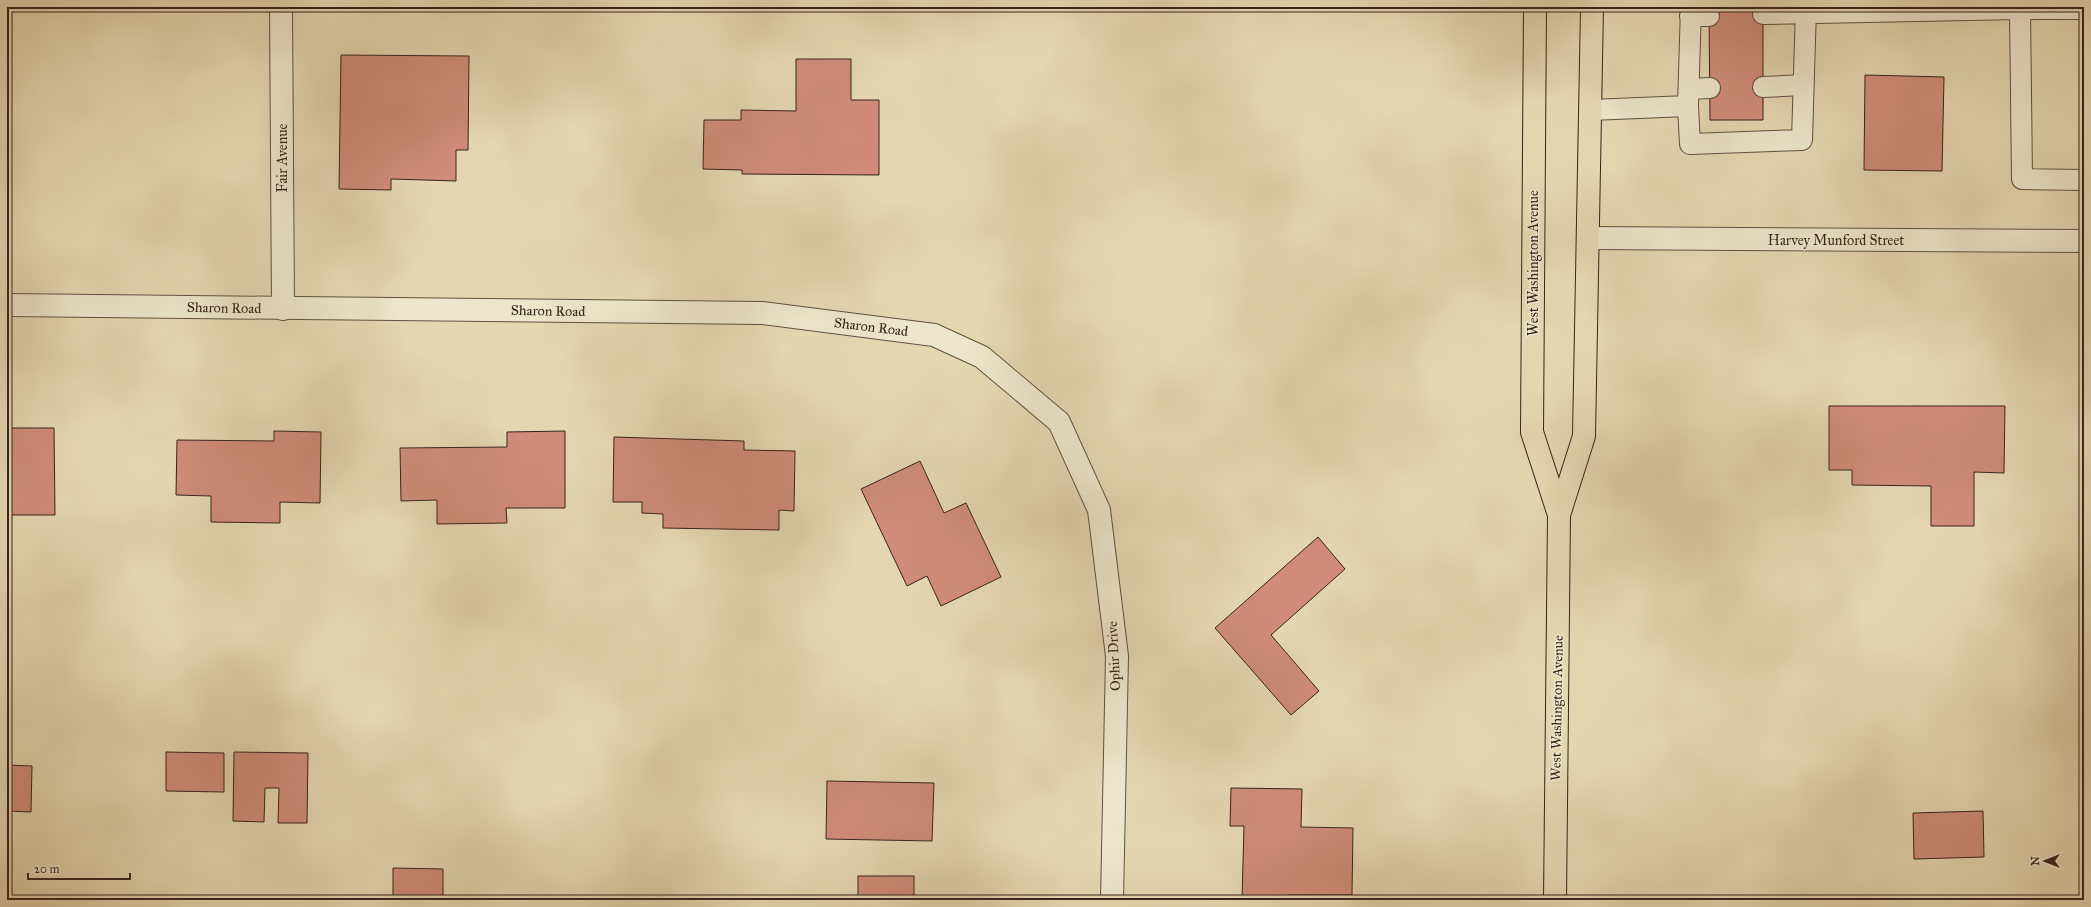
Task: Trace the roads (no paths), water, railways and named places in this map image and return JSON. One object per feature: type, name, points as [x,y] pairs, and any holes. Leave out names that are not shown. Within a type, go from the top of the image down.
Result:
[{"type":"main road","name":"West Washington Avenue","points":[[1536,7],[1532,432],[1559,515]]},
{"type":"main road","name":"West Washington Avenue","points":[[1555,900],[1559,515],[1584,436],[1589,238],[1592,7]]},
{"type":"street","name":"Fair Avenue","points":[[281,7],[283,309]]},
{"type":"street","name":"Harvey Munford Street","points":[[1589,238],[2084,241]]},
{"type":"street","name":"Sharon Road","points":[[7,305],[762,313],[934,335],[982,357],[1059,422]]},
{"type":"street","name":"Ophir Drive","points":[[1059,422],[1099,510],[1117,656],[1112,900]]},
{"type":"lane","points":[[2020,8],[2022,179],[2084,180]]},
{"type":"lane","points":[[1763,14],[1806,10],[2084,8]]},
{"type":"lane","points":[[1697,13],[1689,97],[1690,144],[1802,140],[1806,10]]},
{"type":"lane","points":[[1763,87],[1804,85]]},
{"type":"lane","points":[[1590,110],[1689,97],[1710,88]]}]
